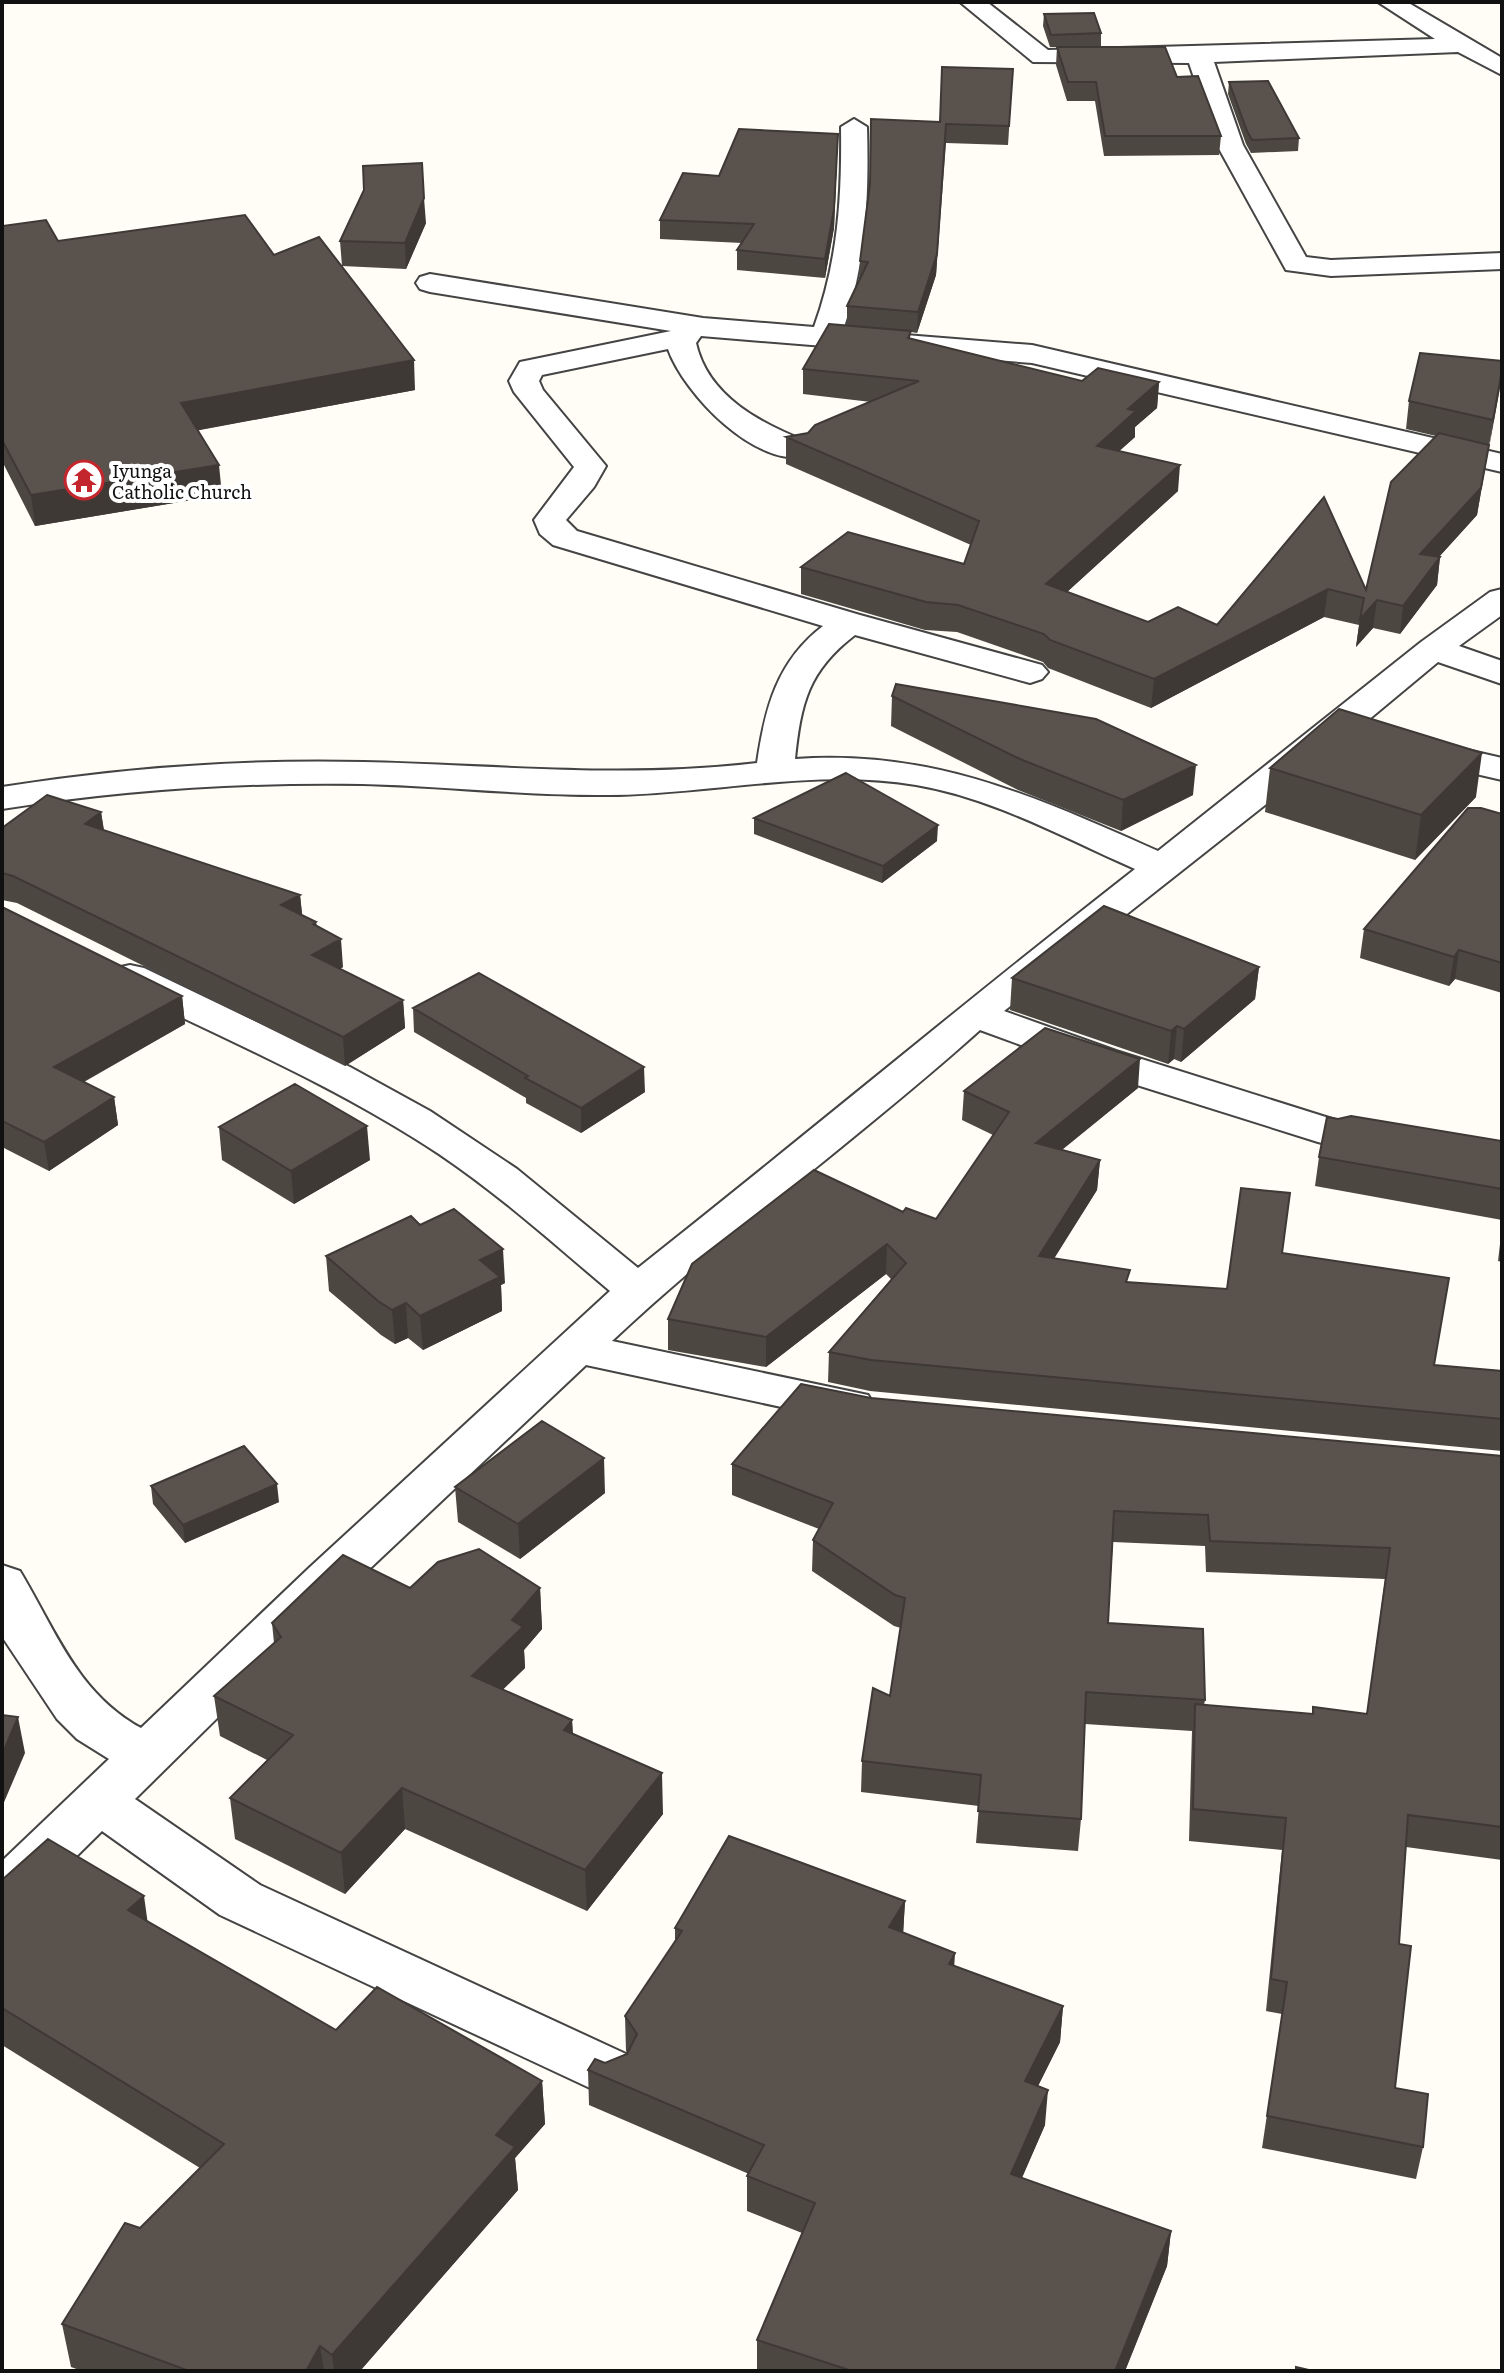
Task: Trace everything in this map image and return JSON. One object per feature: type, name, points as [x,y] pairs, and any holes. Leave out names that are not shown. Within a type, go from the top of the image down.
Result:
[{"type":"street","points":[[972,2],[1042,57],[1199,55],[1462,45]]},
{"type":"street","points":[[1390,2],[1502,68]]},
{"type":"street","points":[[1199,55],[1230,145],[1296,264],[1331,268],[1502,261]]},
{"type":"street","points":[[826,335],[844,289],[853,231],[854,127]]},
{"type":"street","points":[[430,283],[692,332],[826,335],[1032,354],[1502,463]]},
{"type":"street","points":[[692,332],[686,358],[722,412],[743,428],[797,449]]},
{"type":"street","points":[[692,332],[531,368],[524,381],[529,392],[590,466],[587,477],[558,506],[550,520],[552,527],[565,538],[849,623],[944,646],[1030,672]]},
{"type":"street","points":[[2,1895],[327,1580],[638,1291],[876,1101],[974,1014],[1433,649],[1502,599]]},
{"type":"street","points":[[775,770],[782,711],[792,682],[803,661],[820,643],[849,623]]},
{"type":"street","points":[[1433,649],[1502,673]]},
{"type":"street","points":[[1337,728],[1502,769]]},
{"type":"street","points":[[2,798],[92,782],[198,775],[417,775],[577,784],[706,780],[775,770],[884,769],[921,774],[999,798],[1161,867]]},
{"type":"street","points":[[97,960],[326,1073],[451,1143],[514,1186],[638,1291]]},
{"type":"street","points":[[974,1014],[1115,1065],[1333,1133]]},
{"type":"street","points":[[576,1348],[886,1411]]},
{"type":"street","points":[[2,1583],[17,1616],[56,1679],[90,1721],[147,1756]]},
{"type":"street","points":[[99,1801],[240,1900],[423,1983],[605,2071]]},
{"type":"building","points":[[1094,13],[1101,33],[1051,35],[1044,14]]},
{"type":"building","points":[[1057,47],[1165,47],[1177,77],[1198,76],[1221,136],[1105,136],[1096,82],[1068,82]]},
{"type":"building","points":[[942,67],[1013,69],[1009,126],[946,124],[937,254],[918,312],[847,306],[868,262],[860,261],[870,184],[871,119],[940,122]]},
{"type":"building","points":[[1268,81],[1299,138],[1252,140],[1247,131],[1229,82]]},
{"type":"building","points":[[739,129],[838,134],[834,209],[825,259],[737,250],[754,224],[660,220],[683,173],[719,176]]},
{"type":"building","points":[[422,163],[424,198],[405,243],[340,241],[364,190],[363,166]]},
{"type":"building","points":[[245,215],[274,255],[319,237],[414,360],[181,403],[219,465],[31,495],[2,440],[2,226],[46,220],[58,241]]},
{"type":"building","points":[[829,324],[911,331],[908,338],[1082,381],[1098,368],[1159,382],[1128,409],[1136,411],[1097,446],[1180,465],[1046,584],[1148,622],[1178,607],[1217,625],[1324,497],[1366,590],[1391,482],[1439,433],[1489,445],[1481,488],[1420,554],[1440,557],[1403,606],[1377,600],[1360,619],[1364,598],[1328,589],[1154,679],[1050,640],[1044,634],[958,605],[926,602],[801,567],[848,532],[964,564],[979,521],[786,437],[808,433],[815,425],[919,381],[803,369]]},
{"type":"building","points":[[1420,353],[1502,361],[1493,420],[1409,401]]},
{"type":"building","points":[[896,684],[1096,719],[1196,765],[1123,800],[1020,759],[892,696]]},
{"type":"building","points":[[1339,709],[1482,753],[1421,815],[1270,768]]},
{"type":"building","points":[[846,773],[938,825],[883,866],[754,818]]},
{"type":"building","points":[[47,795],[101,812],[85,824],[300,895],[281,905],[316,922],[313,924],[341,939],[312,955],[403,1000],[343,1037],[2,873],[2,828]]},
{"type":"building","points":[[1468,808],[1502,814],[1502,963],[1459,950],[1454,957],[1364,929]]},
{"type":"building","points":[[1104,906],[1259,967],[1184,1029],[1177,1026],[1171,1031],[1012,978]]},
{"type":"building","points":[[2,907],[182,996],[54,1067],[114,1097],[44,1142],[2,1121]]},
{"type":"building","points":[[479,973],[644,1067],[581,1108],[525,1078],[528,1076],[413,1008]]},
{"type":"building","points":[[1045,1028],[1140,1059],[1036,1143],[1100,1160],[1039,1256],[1130,1270],[1126,1282],[1227,1289],[1241,1188],[1290,1193],[1282,1253],[1449,1278],[1434,1365],[1502,1371],[1502,1419],[871,1360],[829,1352],[906,1263],[887,1244],[766,1337],[668,1319],[692,1264],[814,1170],[903,1212],[906,1208],[936,1219],[1009,1112],[964,1091]]},
{"type":"building","points":[[295,1084],[367,1126],[291,1171],[219,1127]]},
{"type":"building","points":[[1351,1116],[1502,1141],[1502,1189],[1319,1157],[1327,1117],[1338,1119]]},
{"type":"building","points":[[454,1209],[503,1249],[480,1260],[500,1277],[420,1316],[406,1303],[392,1310],[326,1256],[411,1216],[420,1225]]},
{"type":"building","points":[[801,1384],[871,1398],[1502,1456],[1502,1827],[1408,1815],[1399,1944],[1411,1946],[1395,2088],[1428,2094],[1423,2147],[1267,2116],[1287,1982],[1271,1979],[1286,1818],[1193,1809],[1195,1704],[1313,1714],[1313,1707],[1367,1714],[1390,1548],[1210,1541],[1208,1515],[1114,1511],[1108,1623],[1203,1629],[1205,1700],[1086,1692],[1081,1819],[978,1811],[981,1775],[862,1761],[873,1688],[890,1696],[905,1598],[895,1595],[813,1540],[833,1503],[732,1464]]},
{"type":"building","points":[[542,1421],[604,1458],[518,1524],[455,1487]]},
{"type":"building","points":[[244,1446],[277,1484],[183,1525],[151,1486]]},
{"type":"building","points":[[479,1549],[540,1588],[512,1620],[523,1627],[472,1676],[572,1720],[564,1730],[662,1773],[585,1870],[402,1788],[341,1853],[230,1798],[293,1735],[214,1696],[281,1637],[272,1623],[343,1555],[410,1588],[438,1562]]},
{"type":"building","points":[[2,1715],[18,1717],[2,1755]]},
{"type":"building","points":[[729,1836],[905,1901],[889,1927],[955,1953],[949,1964],[1063,2006],[1025,2081],[1048,2090],[1011,2174],[1171,2231],[1115,2371],[852,2371],[757,2340],[815,2203],[747,2176],[764,2145],[588,2070],[595,2059],[605,2063],[627,2054],[637,2034],[625,2016],[682,1931],[675,1928]]},
{"type":"building","points":[[48,1839],[144,1896],[128,1910],[336,2030],[377,1987],[542,2081],[496,2135],[515,2147],[332,2355],[320,2346],[306,2371],[189,2371],[62,2324],[125,2223],[140,2228],[224,2144],[2,2008],[2,1880]]},
{"type":"place","name":"Iyunga Catholic Church","points":[[84,480]]}]
